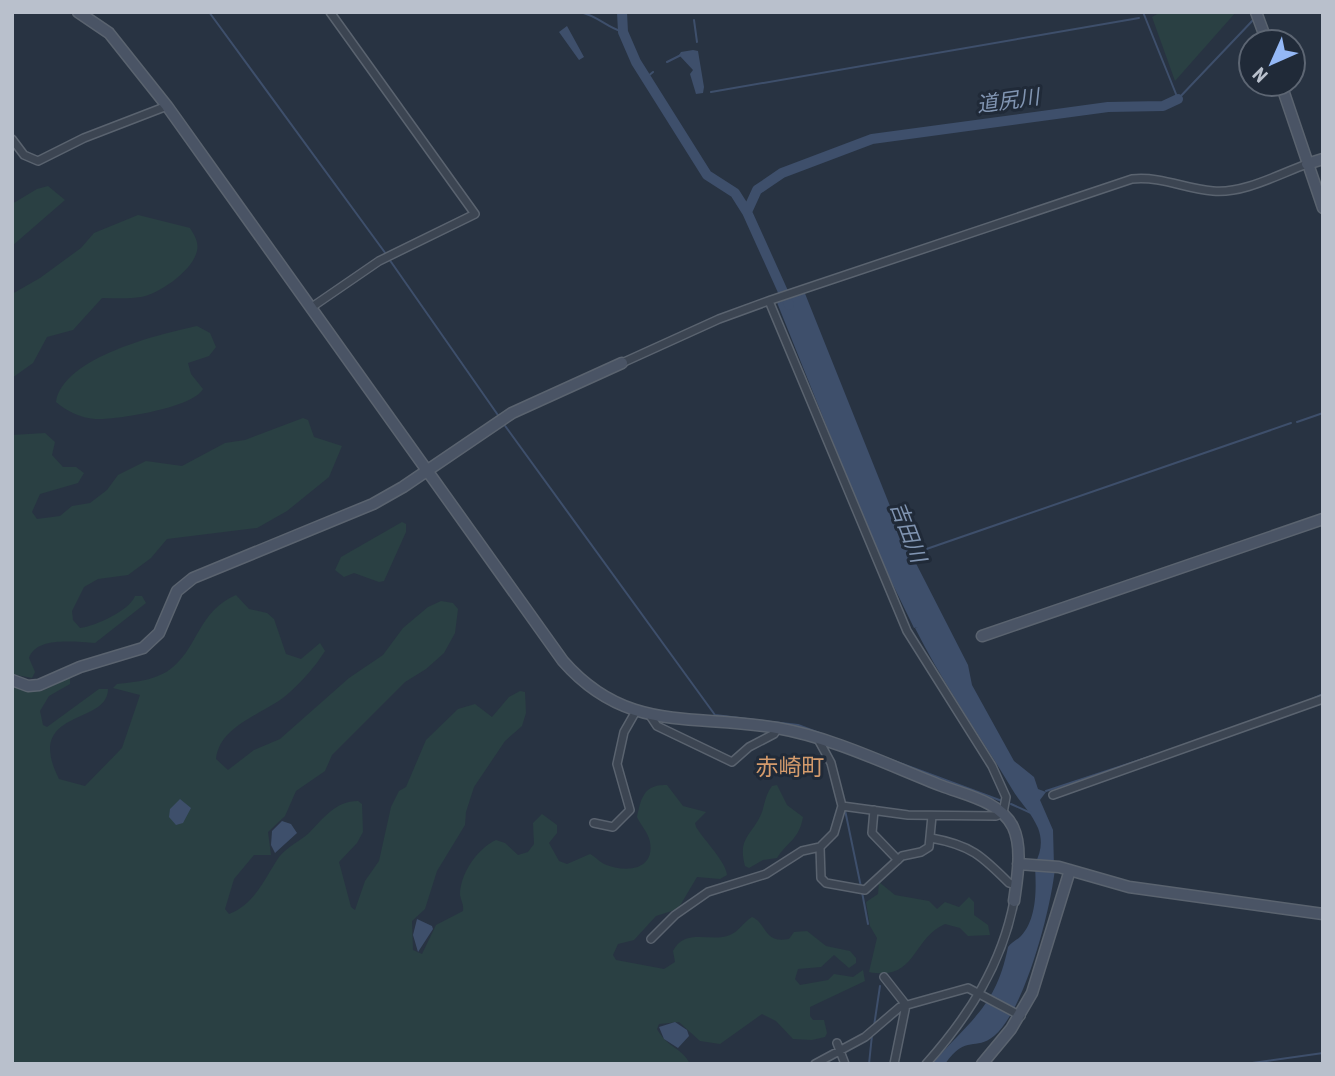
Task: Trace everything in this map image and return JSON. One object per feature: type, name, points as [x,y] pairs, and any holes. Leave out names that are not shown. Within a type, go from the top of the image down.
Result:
[{"type":"street","points":[[78,12],[96,17],[167,106],[570,670],[596,693],[649,714],[778,728],[818,738],[981,801],[1003,813],[1015,830],[1021,864],[1014,901],[992,972],[981,994],[926,1064]]},
{"type":"street","points":[[312,307],[379,261],[475,214],[330,12]]},
{"type":"street","points":[[1286,98],[1323,208]]},
{"type":"street","points":[[12,139],[24,155],[37,161],[84,138],[167,106]]},
{"type":"street","points":[[12,680],[39,685],[80,667],[143,648],[159,633],[175,595],[186,582],[373,504],[512,413],[770,300],[1132,179],[1150,177],[1215,192],[1230,190],[1323,159]]},
{"type":"street","points":[[770,300],[898,611],[935,678],[992,766],[1006,797],[1003,813]]},
{"type":"street","points":[[982,636],[1323,519]]},
{"type":"street","points":[[1053,795],[1323,699]]},
{"type":"street","points":[[594,824],[613,827],[630,810],[617,764],[624,732],[636,711]]},
{"type":"street","points":[[649,714],[657,726],[724,761],[732,762],[749,747],[774,734],[778,728]]},
{"type":"street","points":[[651,939],[675,915],[708,892],[766,874],[802,851],[820,847],[834,833],[845,806],[831,763],[818,738]]},
{"type":"street","points":[[845,806],[932,816],[996,816],[1003,813]]},
{"type":"street","points":[[874,810],[872,833],[898,860]]},
{"type":"street","points":[[820,847],[822,881],[870,889],[898,860],[924,851],[930,845],[932,816]]},
{"type":"street","points":[[931,838],[966,846],[981,855],[1009,883],[1016,885]]},
{"type":"street","points":[[1021,864],[1059,867],[1129,887],[1323,914]]},
{"type":"street","points":[[982,1064],[1018,1015],[1035,985],[1070,870]]},
{"type":"street","points":[[884,977],[906,1005],[894,1064]]},
{"type":"street","points":[[815,1064],[839,1047],[873,1030],[906,1005],[968,988],[1018,1015]]},
{"type":"street","points":[[839,1047],[845,1064]]},
{"type":"green space","points":[[1161,12],[1236,12],[1175,81],[1152,17]]},
{"type":"green space","points":[[48,186],[65,200],[12,246],[12,204],[37,189]]},
{"type":"green space","points":[[138,215],[190,228],[197,247],[193,261],[173,281],[156,292],[132,298],[102,298],[73,330],[47,337],[33,363],[12,378],[12,294],[40,278],[81,248],[94,233]]},
{"type":"green space","points":[[197,326],[210,333],[216,347],[209,356],[188,363],[191,374],[203,389],[185,402],[153,412],[105,419],[79,416],[56,402],[63,386],[76,372],[94,360],[138,342]]},
{"type":"green space","points":[[303,418],[308,420],[314,437],[342,446],[329,477],[287,511],[257,528],[167,539],[151,558],[128,575],[98,579],[84,587],[72,611],[73,620],[80,628],[112,616],[127,607],[135,596],[142,596],[146,603],[95,643],[57,642],[39,646],[29,658],[35,672],[32,678],[12,674],[12,435],[45,433],[55,442],[52,455],[63,467],[76,467],[84,473],[78,483],[40,494],[32,512],[37,519],[60,516],[72,506],[90,503],[107,490],[118,475],[146,461],[182,466],[225,443],[245,440]]},
{"type":"green space","points":[[402,522],[406,524],[406,532],[384,581],[379,582],[354,573],[344,577],[335,570],[341,557]]},
{"type":"green space","points":[[236,595],[249,609],[267,613],[274,619],[286,654],[301,659],[320,643],[325,651],[309,673],[290,692],[226,736],[216,759],[228,770],[254,750],[280,739],[349,678],[383,655],[403,628],[428,607],[441,601],[453,603],[458,609],[455,633],[444,653],[405,682],[332,755],[325,771],[296,791],[285,816],[268,832],[271,855],[254,855],[234,879],[225,909],[229,914],[253,897],[286,850],[309,833],[336,807],[358,801],[362,804],[363,832],[357,843],[339,862],[351,907],[355,910],[365,881],[379,861],[391,807],[399,791],[406,787],[426,740],[458,709],[475,704],[492,717],[509,697],[520,691],[525,692],[526,713],[522,726],[505,741],[474,787],[465,825],[437,871],[425,909],[412,921],[413,950],[422,954],[436,925],[463,911],[460,895],[463,879],[482,849],[496,840],[505,843],[518,855],[528,852],[534,844],[533,823],[542,814],[557,825],[557,833],[549,843],[559,861],[567,864],[590,854],[612,867],[629,869],[643,864],[648,859],[650,842],[637,817],[640,804],[648,790],[667,785],[683,806],[706,812],[695,823],[696,827],[719,858],[727,875],[720,879],[697,877],[678,909],[656,916],[634,940],[618,944],[613,955],[616,960],[664,969],[675,962],[673,951],[684,940],[691,937],[730,935],[752,917],[774,939],[789,939],[794,932],[807,931],[826,946],[850,951],[856,958],[856,963],[849,968],[834,955],[821,967],[798,969],[795,979],[800,985],[828,980],[834,974],[853,977],[863,970],[865,981],[810,1007],[810,1016],[813,1020],[824,1020],[827,1033],[825,1037],[812,1040],[793,1039],[776,1021],[762,1014],[720,1044],[700,1041],[679,1022],[659,1024],[657,1029],[661,1036],[683,1054],[690,1064],[12,1064],[12,686],[42,691],[70,677],[70,684],[49,696],[40,711],[43,725],[47,727],[99,689],[108,689],[104,701],[59,729],[51,740],[51,756],[59,779],[85,786],[122,748],[140,695],[113,688],[117,684],[154,678],[173,667],[182,658],[206,619],[223,602]]},
{"type":"green space","points":[[777,785],[787,805],[803,817],[801,825],[796,836],[777,858],[763,860],[749,868],[745,866],[743,856],[744,842],[762,812],[772,786]]},
{"type":"green space","points":[[879,882],[895,895],[929,901],[937,909],[945,902],[959,907],[969,897],[974,902],[974,915],[988,925],[990,935],[968,936],[960,928],[945,924],[934,930],[905,965],[896,971],[869,972],[877,938],[870,926],[866,902],[878,894]]},
{"type":"water","points":[[567,26],[584,57],[579,60],[559,32]]},
{"type":"water","points":[[698,51],[703,93],[696,94],[690,74],[693,70],[679,55],[681,52]]},
{"type":"water","points":[[804,291],[902,536],[968,665],[972,685],[1014,761],[1034,777],[1038,789],[1046,792],[1040,800],[1053,830],[1054,866],[1035,864],[1041,842],[1035,822],[937,669],[915,628],[918,627],[914,628],[877,552],[776,300]]},
{"type":"water","points":[[180,799],[191,808],[183,823],[176,825],[169,817],[170,809]]},
{"type":"water","points":[[282,821],[291,824],[297,833],[275,853],[271,845],[272,831]]},
{"type":"water","points":[[1035,866],[1055,868],[1053,886],[1035,958],[1016,1005],[1005,1023],[987,1041],[959,1049],[945,1064],[932,1064],[980,1012],[996,984],[1008,947],[1027,929],[1035,901]]},
{"type":"water","points":[[417,919],[433,929],[418,952],[413,935]]},
{"type":"water","points":[[675,1022],[687,1030],[689,1036],[678,1048],[664,1039],[659,1027]]},
{"type":"waterway","points":[[209,12],[386,254]]},
{"type":"waterway","points":[[580,12],[623,32]]},
{"type":"waterway","name":"吉田川","points":[[622,12],[623,32],[636,62],[707,175],[735,193],[747,212],[789,305]]},
{"type":"waterway","name":"道尻川","points":[[1143,12],[1178,99],[1255,18]]},
{"type":"waterway","points":[[711,92],[1139,18]]},
{"type":"waterway","points":[[694,20],[697,42]]},
{"type":"waterway","points":[[667,62],[681,55]]},
{"type":"waterway","points":[[647,77],[653,72]]},
{"type":"waterway","name":"道尻川","points":[[747,212],[757,190],[782,173],[872,139],[1108,107],[1163,106],[1178,99]]},
{"type":"waterway","points":[[389,259],[500,418]]},
{"type":"waterway","points":[[1297,422],[1323,413]]},
{"type":"waterway","points":[[503,423],[715,715],[798,725],[1002,801]]},
{"type":"waterway","points":[[912,554],[1291,423]]},
{"type":"waterway","points":[[1308,701],[1323,694]]},
{"type":"waterway","points":[[825,743],[831,757]]},
{"type":"waterway","points":[[1046,791],[1167,751]]},
{"type":"waterway","points":[[1011,804],[1031,813]]},
{"type":"waterway","points":[[845,810],[861,887]]},
{"type":"waterway","points":[[862,892],[868,924]]},
{"type":"waterway","points":[[874,1026],[880,986]]},
{"type":"waterway","points":[[869,1064],[872,1035]]},
{"type":"waterway","points":[[1245,1064],[1323,1053]]},
{"type":"district","name":"赤崎町","points":[[790,767]]}]
